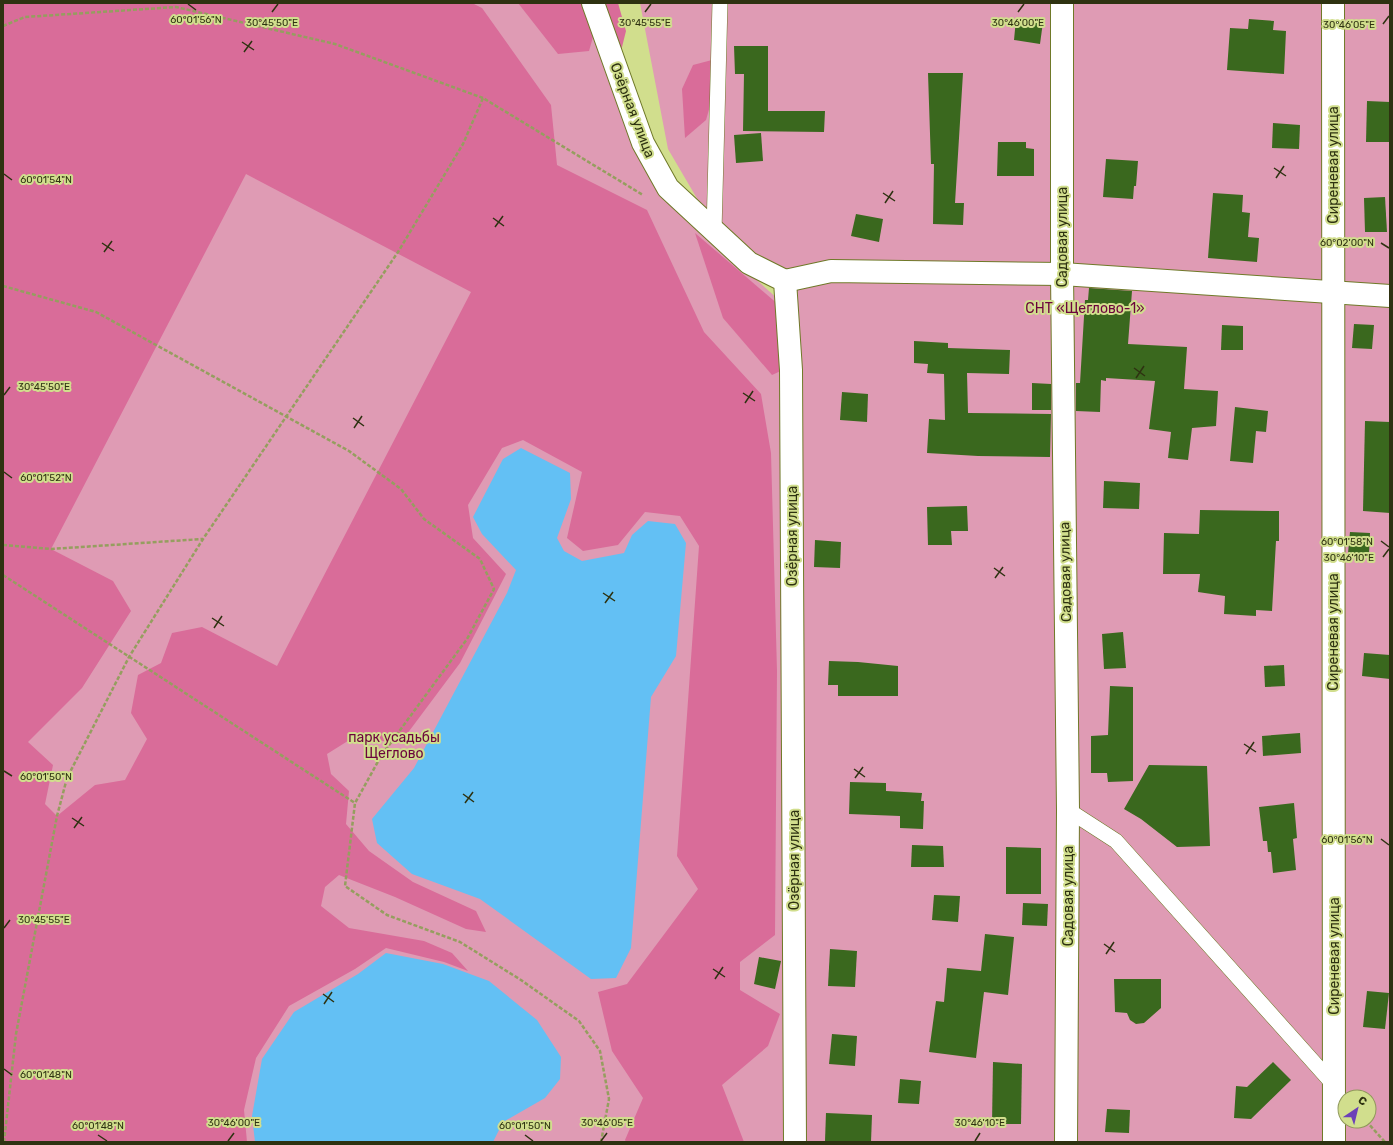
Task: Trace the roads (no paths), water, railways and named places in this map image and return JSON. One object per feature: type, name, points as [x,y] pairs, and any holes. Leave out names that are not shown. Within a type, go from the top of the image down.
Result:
[{"type":"street","name":"Озёрная улица","points":[[593,3],[643,144],[668,188],[748,263],[785,281],[791,370],[795,1142]]},
{"type":"street","name":"Садовая улица","points":[[1062,3],[1062,274],[1068,810],[1066,1142]]},
{"type":"street","name":"Сиреневая улица","points":[[1333,3],[1334,1142]]},
{"type":"street","points":[[785,281],[831,271],[1062,274],[1390,296]]},
{"type":"lane","points":[[714,231],[720,3]]},
{"type":"lane","points":[[1068,810],[1116,842],[1334,1085]]},
{"type":"water","points":[[521,448],[570,473],[571,499],[557,538],[564,551],[582,561],[624,553],[632,535],[648,521],[675,524],[686,543],[676,656],[651,697],[631,948],[616,978],[591,979],[480,899],[412,874],[377,843],[372,819],[414,768],[507,593],[516,570],[482,534],[473,517],[503,459]]},
{"type":"water","points":[[386,953],[443,964],[489,981],[537,1020],[561,1057],[560,1079],[545,1098],[503,1122],[493,1142],[255,1142],[252,1116],[262,1059],[294,1012],[358,974]]},
{"type":"park label","name":"СНТ «Щеглово-1»","points":[[1085,308]]},
{"type":"park label","name":"парк усадьбы Щеглово","points":[[394,746]]}]
